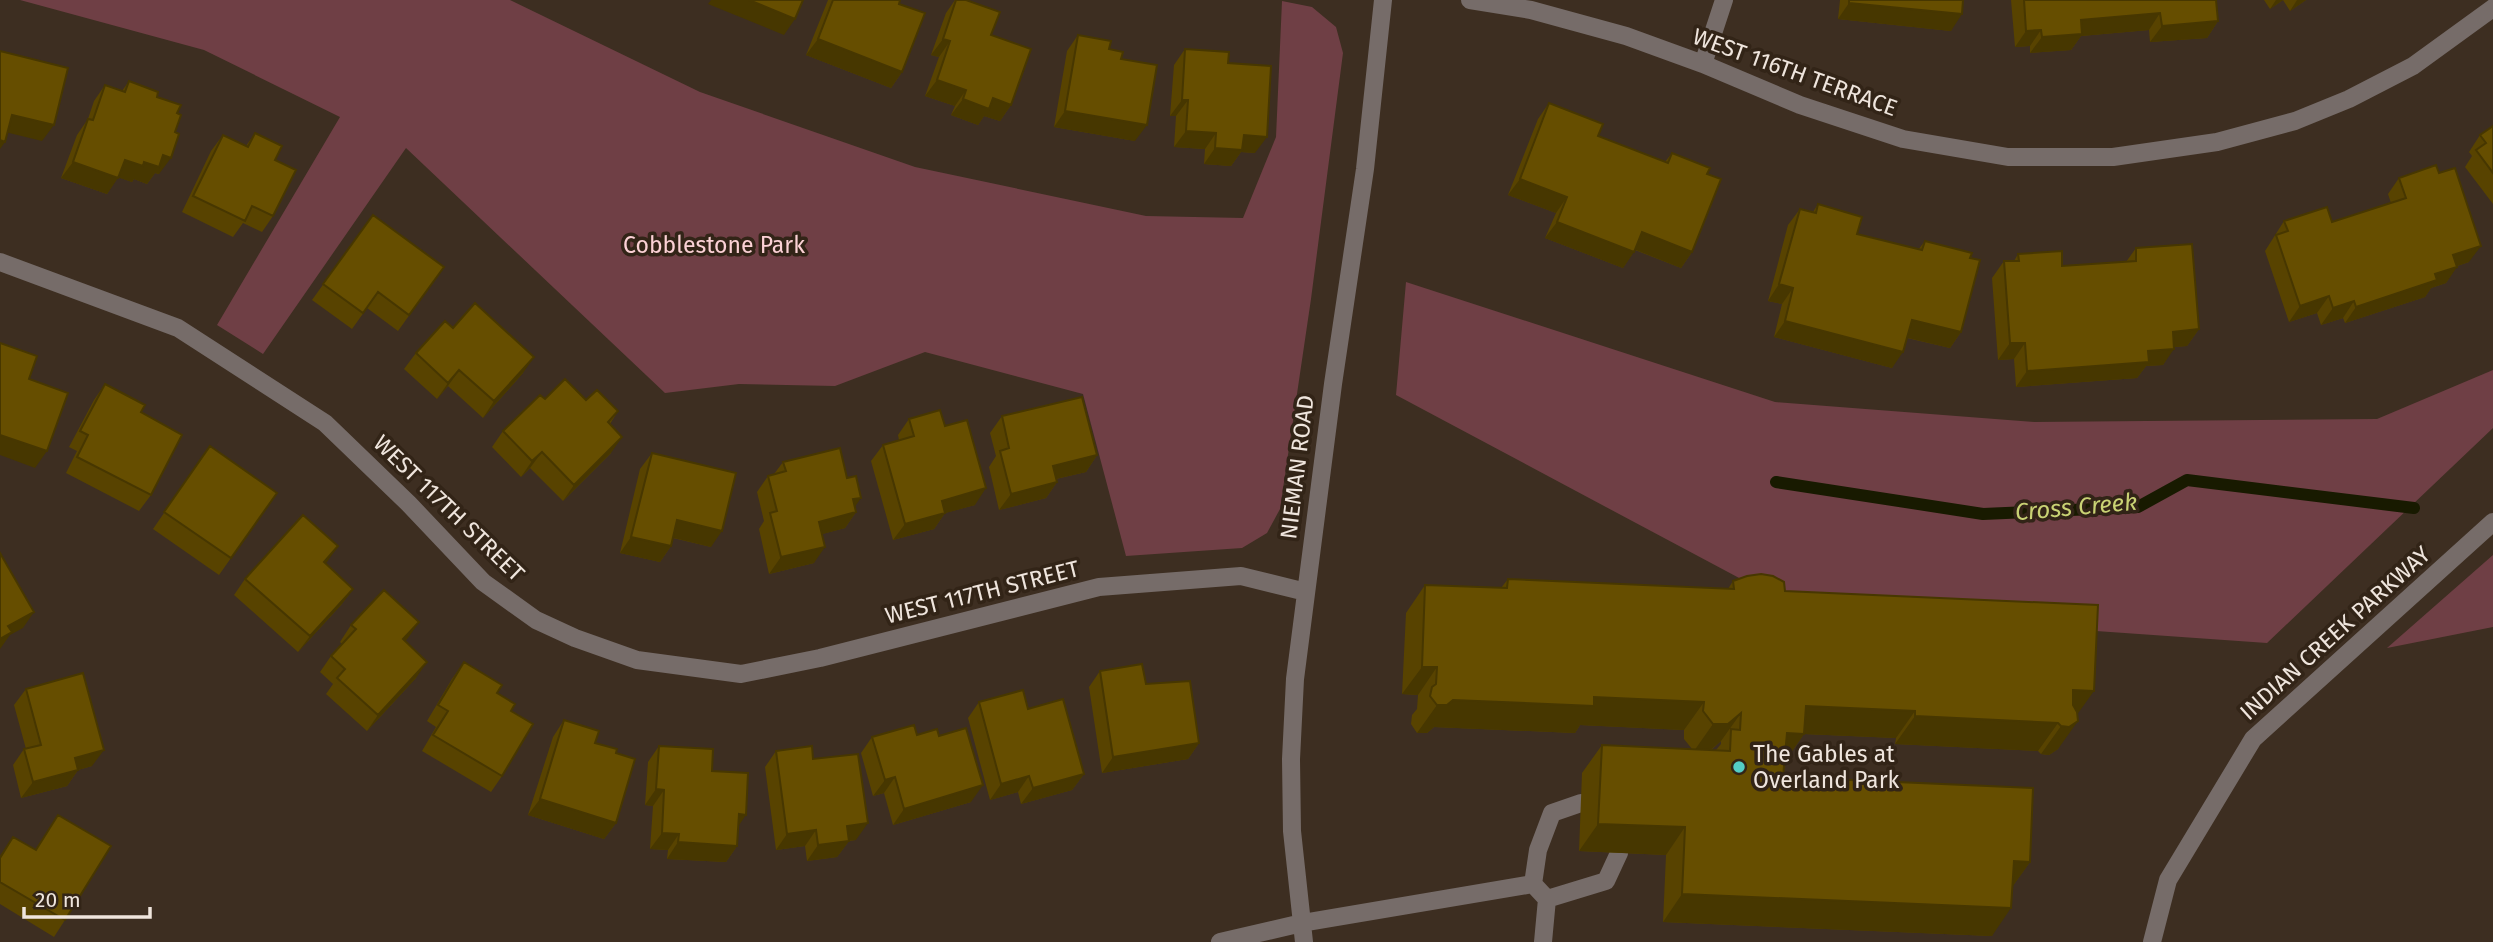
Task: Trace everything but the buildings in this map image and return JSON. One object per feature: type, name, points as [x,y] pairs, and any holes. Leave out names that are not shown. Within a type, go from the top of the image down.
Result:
[{"type":"street","name":"NIEMAN ROAD","points":[[1304,942],[1292,831],[1291,759],[1295,679],[1333,384],[1365,169],[1383,0]]},
{"type":"street","name":"WEST 116TH TERRACE","points":[[1470,0],[1531,10],[1626,36],[1703,64],[1800,105],[1903,139],[2008,157],[2113,157],[2217,142],[2295,121],[2349,99],[2413,66],[2493,8]]},
{"type":"street","points":[[1703,64],[1724,0]]},
{"type":"street","name":"WEST 117TH STREET","points":[[0,262],[178,328],[325,423],[409,504],[483,582],[537,620],[575,638],[637,660],[741,674],[820,658],[1099,587],[1241,576],[1306,592]]},
{"type":"street","name":"INDIAN CREEK PARKWAY","points":[[2152,942],[2168,880],[2253,739],[2493,522]]},
{"type":"street","points":[[1533,884],[1538,850],[1552,813],[1581,803]]},
{"type":"street","points":[[1547,899],[1606,881],[1619,853]]},
{"type":"street","points":[[1220,942],[1302,923],[1533,884]]},
{"type":"street","points":[[1533,884],[1547,899],[1543,942]]},
{"type":"green space","name":"Cobblestone Park","points":[[20,0],[510,0],[700,92],[915,167],[1146,216],[1243,218],[1276,137],[1282,1],[1312,7],[1336,27],[1343,53],[1280,509],[1267,533],[1242,548],[1126,556],[1083,394],[925,352],[835,386],[739,384],[665,393],[406,148],[263,354],[217,325],[340,117],[204,50]]},
{"type":"green space","points":[[1406,282],[1775,402],[2034,422],[2377,419],[2493,370],[2493,428],[2267,643],[1799,610],[1396,395]]},
{"type":"green space","points":[[2493,555],[2493,627],[2387,648]]},
{"type":"waterway","name":"Cross Creek","points":[[1776,482],[1983,514],[2138,507],[2187,480],[2414,508]]},
{"type":"place","name":"The Gables at Overland Park","points":[[1739,767]]}]
